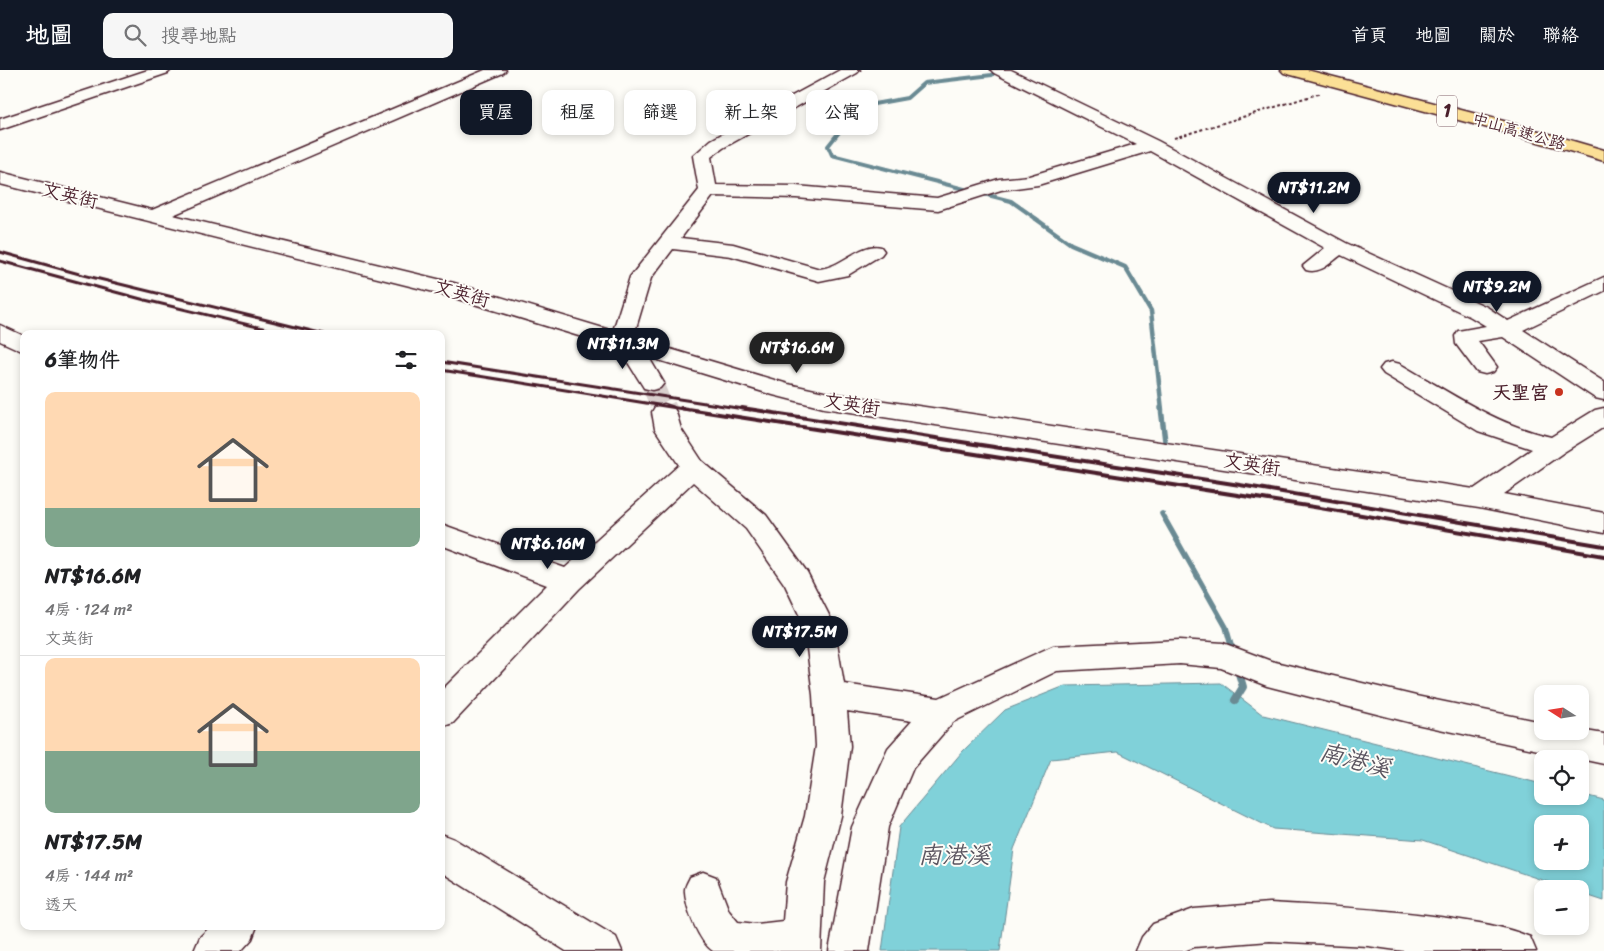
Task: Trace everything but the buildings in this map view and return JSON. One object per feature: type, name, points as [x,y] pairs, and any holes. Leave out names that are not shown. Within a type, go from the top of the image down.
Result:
[{"type":"highway","name":"中山高速公路","points":[[1289,70],[1509,128],[1604,156]]},
{"type":"highway","name":"中山高速公路","points":[[1330,70],[1604,143]]},
{"type":"street","points":[[0,125],[163,70]]},
{"type":"street","points":[[153,216],[498,70]]},
{"type":"street","points":[[621,341],[641,277],[708,190],[702,156],[717,144],[743,138],[852,70]]},
{"type":"street","points":[[1000,70],[1152,145],[1339,247],[1444,294],[1479,312],[1604,393]]},
{"type":"street","points":[[708,190],[796,192],[938,204],[1000,185],[1031,181],[1152,145]]},
{"type":"street","name":"文英街","points":[[0,178],[446,288],[824,400],[1479,499],[1604,523]]},
{"type":"street","points":[[669,243],[733,250],[819,275],[833,275],[844,271],[874,251]]},
{"type":"street","points":[[1314,266],[1339,247]]},
{"type":"street","points":[[1485,367],[1467,344],[1466,336],[1506,330],[1604,283]]},
{"type":"street","points":[[0,332],[20,343]]},
{"type":"street","points":[[645,348],[640,361],[652,383]]},
{"type":"street","points":[[1392,369],[1487,425],[1528,440],[1555,446]]},
{"type":"street","points":[[664,412],[668,429],[693,467],[756,522],[798,580],[819,625],[829,695],[833,746],[823,816],[805,882],[802,944],[746,946],[730,943],[718,930],[702,890]]},
{"type":"street","points":[[1479,499],[1555,446],[1604,416]]},
{"type":"street","points":[[445,709],[569,581],[693,467]]},
{"type":"street","points":[[445,535],[569,581]]},
{"type":"street","points":[[849,951],[870,827],[900,758],[941,712],[1053,659],[1180,652],[1223,656],[1267,673],[1416,710],[1604,749]]},
{"type":"street","points":[[829,695],[941,712]]},
{"type":"street","points":[[445,853],[602,951]]},
{"type":"street","points":[[1156,951],[1167,938],[1194,928],[1270,922],[1368,927],[1481,942],[1516,951]]},
{"type":"street","points":[[214,951],[234,930]]},
{"type":"path","points":[[1152,145],[1326,91]]},
{"type":"water","name":"南港溪","points":[[1221,683],[1263,715],[1534,782],[1534,805],[1589,805],[1589,796],[1604,800],[1604,901],[1589,896],[1589,880],[1542,880],[1423,840],[1273,829],[1118,752],[1051,759],[1014,849],[1000,951],[882,951],[899,827],[962,752],[1005,710],[1065,686]]},
{"type":"waterway","points":[[996,70],[992,75],[924,83],[907,98],[874,104],[856,111],[828,146],[832,155],[1011,201],[1038,220]]},
{"type":"waterway","points":[[1036,219],[1071,244],[1125,267],[1151,311],[1162,410]]},
{"type":"waterway","points":[[1161,408],[1165,441]]},
{"type":"waterway","points":[[1162,514],[1226,627],[1232,649]]},
{"type":"waterway","points":[[1232,648],[1234,654]]},
{"type":"waterway","points":[[1235,700],[1243,687],[1238,670]]},
{"type":"tunnel","points":[[652,383],[663,410]]},
{"type":"railway","points":[[0,252],[83,275],[308,330]]},
{"type":"railway","points":[[0,261],[145,300],[270,330]]},
{"type":"railway","points":[[445,363],[750,410]]},
{"type":"railway","points":[[445,371],[689,410]]},
{"type":"railway","points":[[681,408],[1314,507],[1604,556]]},
{"type":"railway","points":[[742,408],[1240,485],[1604,546]]},
{"type":"place","name":"天聖宮","points":[[1559,392]]}]
